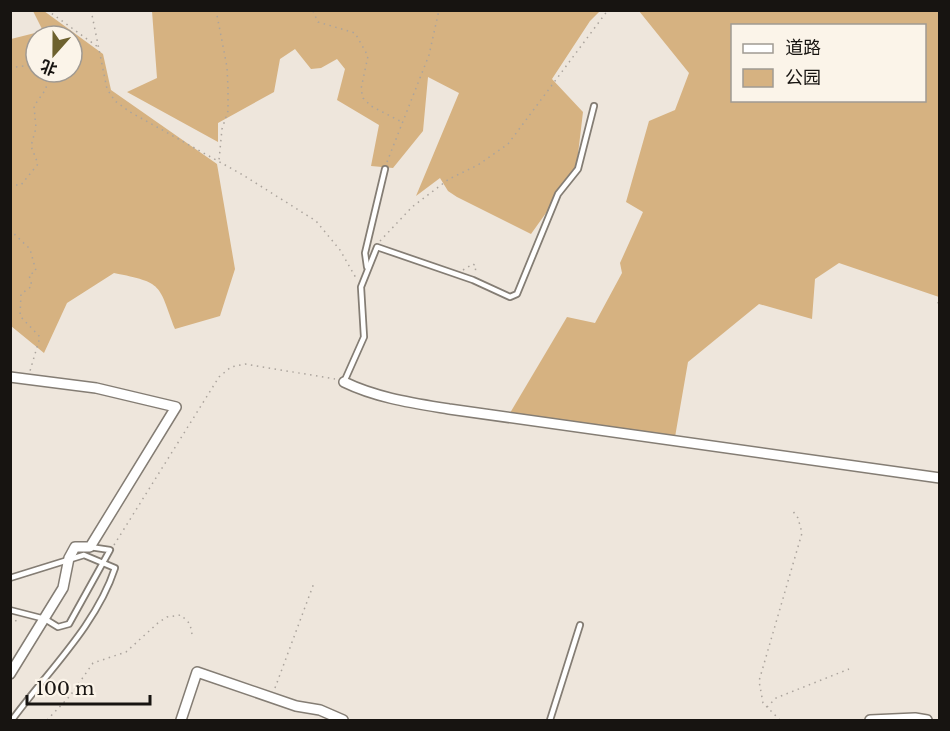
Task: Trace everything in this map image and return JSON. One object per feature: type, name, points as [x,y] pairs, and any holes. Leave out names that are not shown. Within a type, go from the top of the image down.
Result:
[{"type":"street","points":[[10,377],[96,388],[176,407],[90,547],[75,547],[69,558],[63,588],[10,674]]},
{"type":"street","points":[[344,382],[361,391],[449,410],[939,478]]},
{"type":"street","points":[[181,720],[197,672],[271,698],[320,710],[343,720]]},
{"type":"street","points":[[870,720],[915,718],[927,720]]},
{"type":"lane","points":[[344,382],[364,337],[361,287],[377,247],[473,280],[510,297],[517,294],[558,194],[578,169],[594,106]]},
{"type":"lane","points":[[367,270],[365,253],[385,169]]},
{"type":"lane","points":[[10,610],[45,619],[58,627],[69,624],[110,550],[90,547]]},
{"type":"lane","points":[[10,578],[84,555],[115,568],[79,635],[12,720]]},
{"type":"lane","points":[[550,720],[580,625]]},
{"type":"path","points":[[47,10],[99,48]]},
{"type":"path","points":[[92,10],[107,89],[116,101],[130,112],[219,162],[316,221],[340,250],[361,287]]},
{"type":"path","points":[[216,10],[227,67],[228,104],[222,129],[219,162]]},
{"type":"path","points":[[385,169],[401,121],[429,55],[439,10]]},
{"type":"path","points":[[377,247],[383,236],[412,207],[449,179],[478,165],[508,144],[608,10]]},
{"type":"path","points":[[314,11],[318,21],[355,33],[368,56],[361,89],[363,98],[371,106],[401,121]]},
{"type":"path","points":[[10,185],[21,185],[38,164],[31,146],[36,128],[34,106],[46,89],[47,84]]},
{"type":"path","points":[[10,230],[30,249],[36,271],[29,274],[32,286],[21,294],[20,316],[40,337],[29,381]]},
{"type":"path","points":[[456,275],[473,264],[476,267],[473,280]]},
{"type":"path","points":[[938,302],[939,313]]},
{"type":"path","points":[[110,550],[219,377],[231,367],[244,364],[291,370],[344,382]]},
{"type":"path","points":[[780,720],[763,703],[759,681],[802,533],[798,518],[792,510]]},
{"type":"path","points":[[271,698],[314,583]]},
{"type":"path","points":[[47,720],[70,696],[93,663],[126,652],[167,617],[181,615],[190,624],[192,634]]},
{"type":"path","points":[[767,707],[776,698],[849,669]]},
{"type":"green space","points":[[33,11],[44,11],[62,24],[40,24]]},
{"type":"green space","points":[[152,11],[600,11],[590,21],[552,79],[583,112],[576,171],[531,234],[457,197],[448,191],[440,178],[416,196],[459,93],[428,77],[423,131],[393,168],[371,166],[379,125],[337,100],[345,69],[337,59],[321,68],[311,69],[295,49],[280,59],[274,92],[218,123],[218,142],[127,92],[157,78]]},
{"type":"green space","points":[[639,11],[939,11],[939,297],[839,263],[815,279],[812,319],[759,304],[688,362],[675,437],[510,413],[567,317],[595,323],[622,273],[620,263],[643,212],[626,202],[649,121],[675,110],[689,73]]},
{"type":"green space","points":[[24,36],[24,84],[84,84],[84,40],[103,54],[111,90],[217,164],[235,269],[220,316],[175,329],[157,288],[151,283],[114,273],[67,303],[44,353],[11,326],[11,39]]}]
